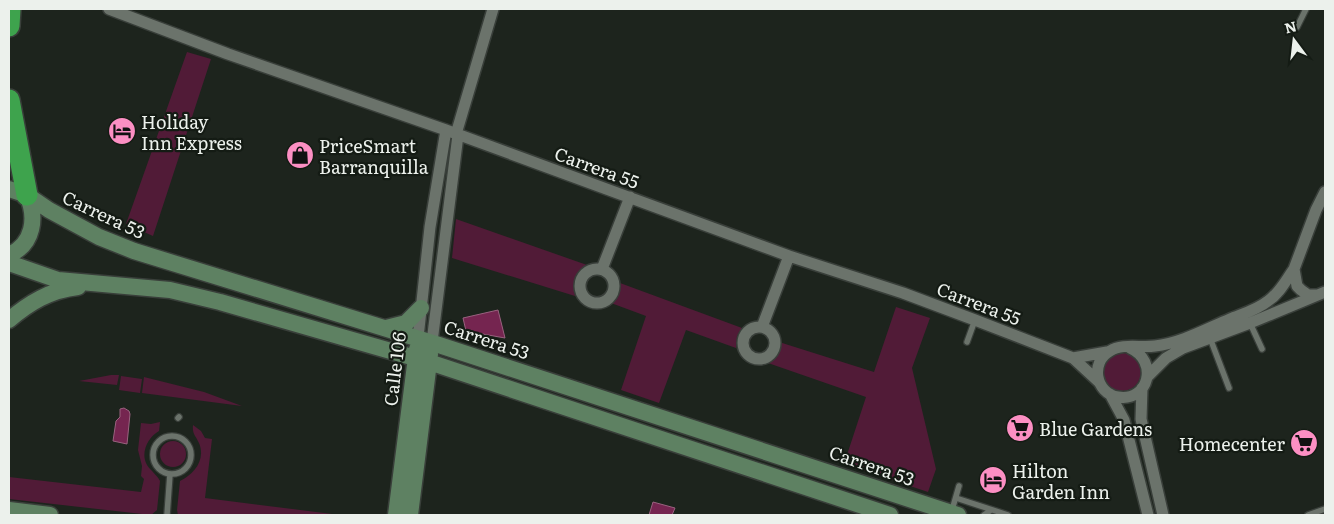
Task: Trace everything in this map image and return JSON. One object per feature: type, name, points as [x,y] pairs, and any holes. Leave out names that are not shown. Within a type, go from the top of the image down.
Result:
[{"type":"highway","points":[[9,26],[10,9]]},
{"type":"highway","points":[[9,100],[18,192]]},
{"type":"main road","points":[[9,255],[20,248],[30,234],[33,223],[33,213],[18,192]]},
{"type":"main road","name":"Carrera 53","points":[[18,192],[79,227],[134,251],[425,340],[955,509]]},
{"type":"main road","points":[[9,263],[58,280],[170,290],[220,302],[422,360],[890,515]]},
{"type":"main road","points":[[9,320],[26,306],[46,295],[65,288],[105,285]]},
{"type":"main road","points":[[386,328],[406,323],[421,308]]},
{"type":"main road","name":"Calle 106","points":[[396,515],[425,340]]},
{"type":"main road","name":"Calle 106","points":[[410,515],[422,360]]},
{"type":"main road","points":[[9,510],[50,515]]},
{"type":"street","name":"Carrera 55","points":[[109,9],[228,54],[454,133],[790,256],[975,320],[1073,358],[1099,382]]},
{"type":"street","name":"Calle 106","points":[[425,340],[421,308],[430,227],[454,133],[493,9]]},
{"type":"street","name":"Calle 106","points":[[425,340],[445,233],[453,171],[454,133]]},
{"type":"street","name":"Calle 106","points":[[453,171],[461,151],[470,144],[479,142]]},
{"type":"street","points":[[1321,293],[1175,352],[1148,376],[1142,388],[1135,394],[1127,397],[1118,397],[1103,389],[1099,382],[1097,374],[1101,358],[1114,348],[1155,346],[1177,341],[1258,307],[1275,296],[1294,268],[1316,210],[1325,192]]},
{"type":"street","points":[[602,269],[630,197]]},
{"type":"street","points":[[762,327],[790,256]]},
{"type":"street","points":[[1294,268],[1297,286],[1301,290],[1308,294],[1321,293]]},
{"type":"street","points":[[1130,348],[1136,351],[1146,362],[1148,376]]},
{"type":"street","points":[[1073,358],[1107,352]]},
{"type":"street","points":[[1142,388],[1141,419],[1163,515]]},
{"type":"street","points":[[1110,394],[1122,412],[1148,515]]},
{"type":"lane","points":[[1297,27],[1306,9]]},
{"type":"lane","points":[[430,227],[445,233]]},
{"type":"lane","points":[[968,342],[975,320]]},
{"type":"lane","points":[[1250,323],[1262,349]]},
{"type":"lane","points":[[1210,338],[1229,388]]},
{"type":"lane","points":[[176,436],[187,442],[190,448],[190,460],[183,471],[170,474],[164,472],[155,464],[153,452],[155,446],[164,437],[176,436]]},
{"type":"lane","points":[[167,515],[170,474]]},
{"type":"lane","points":[[959,486],[955,509],[991,510],[1008,515]]},
{"type":"lane","points":[[1308,515],[1325,509]]},
{"type":"lane","points":[[984,515],[991,510]]},
{"type":"shaded area","points":[[187,52],[211,59],[153,236],[126,224]]},
{"type":"shaded area","points":[[456,219],[587,265],[579,271],[575,278],[575,296],[452,258]]},
{"type":"shaded area","points":[[620,283],[742,328],[737,336],[736,348],[686,330],[659,403],[621,390],[646,316],[611,303],[618,295]]},
{"type":"shaded area","points":[[896,307],[930,318],[912,368],[936,469],[928,492],[844,464],[866,397],[768,363],[775,355],[779,342],[874,372]]},
{"type":"shaded area","points":[[498,310],[505,338],[466,331],[463,318]]},
{"type":"shaded area","points":[[1122,353],[1136,358],[1141,372],[1136,386],[1122,391],[1108,386],[1103,372],[1108,358]]},
{"type":"shaded area","points":[[119,375],[117,385],[79,381]]},
{"type":"shaded area","points":[[121,376],[142,379],[140,393],[119,390]]},
{"type":"shaded area","points":[[144,377],[204,392],[242,406],[142,393]]},
{"type":"shaded area","points":[[124,408],[130,414],[127,444],[113,441],[116,421],[120,417],[120,409]]},
{"type":"shaded area","points":[[160,422],[159,431],[149,441],[144,455],[147,465],[160,481],[157,510],[151,515],[9,499],[9,477],[141,492],[144,479],[141,476],[142,466],[138,450],[141,423],[151,424]]},
{"type":"shaded area","points":[[193,425],[201,431],[205,438],[212,439],[205,498],[340,515],[178,515],[180,481],[194,470],[200,461],[201,455],[201,449],[194,433]]},
{"type":"shaded area","points":[[173,441],[182,445],[186,454],[182,463],[173,467],[164,463],[160,454],[164,445]]},
{"type":"shaded area","points":[[653,502],[675,508],[672,515],[649,515]]},
{"type":"place","name":"Holiday Inn Express","points":[[122,131]]},
{"type":"place","name":"PriceSmart Barranquilla","points":[[300,155]]},
{"type":"place","name":"Blue Gardens","points":[[1020,428]]},
{"type":"place","name":"Homecenter","points":[[1304,443]]},
{"type":"place","name":"Hilton Garden Inn","points":[[993,480]]}]
